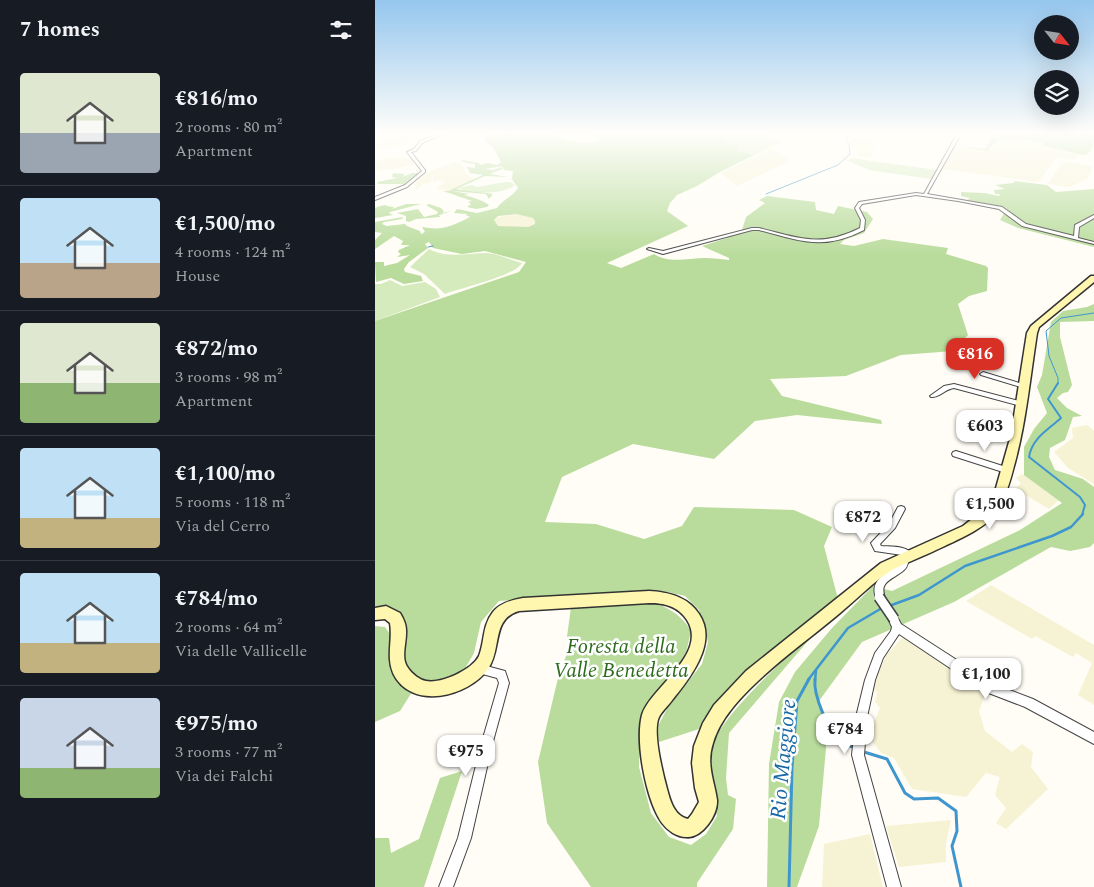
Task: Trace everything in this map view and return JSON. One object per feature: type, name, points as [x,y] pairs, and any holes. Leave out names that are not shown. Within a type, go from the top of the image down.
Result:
[{"type":"main road","points":[[375,614],[386,612],[391,614],[398,622],[397,660],[399,669],[406,678],[421,688],[429,690],[455,684],[479,669],[485,660],[495,621],[505,610],[513,606],[649,597],[669,599],[685,607],[696,622],[699,633],[696,652],[651,714],[648,736],[663,803],[669,817],[683,828],[691,828],[705,812],[708,802],[701,763],[703,746],[709,729],[720,711],[752,676],[877,573],[968,529],[980,521],[995,504],[1017,434],[1032,333],[1035,326],[1094,278]]},
{"type":"street","points":[[375,198],[406,186],[421,173]]},
{"type":"street","points":[[925,195],[937,173]]},
{"type":"street","points":[[649,249],[663,253],[751,229],[759,229],[808,242],[840,240],[862,229],[863,220],[857,208],[861,203],[895,199],[907,195],[925,195],[1000,208],[1024,225],[1094,244]]},
{"type":"street","points":[[1075,238],[1077,226],[1094,216]]},
{"type":"street","points":[[983,374],[1024,386]]},
{"type":"street","points":[[933,396],[946,387],[954,386],[1021,404]]},
{"type":"street","points":[[956,454],[1007,470]]},
{"type":"street","points":[[901,509],[892,526],[875,543],[878,549],[903,551],[907,557],[902,567],[888,576],[879,585],[879,597],[896,623],[990,688],[1029,703],[1094,738]]},
{"type":"street","points":[[894,887],[858,755],[859,732],[867,688],[881,653],[893,638],[896,623]]},
{"type":"street","points":[[446,887],[455,868],[471,817],[485,753],[504,683],[501,674],[479,669]]},
{"type":"shaded area","points":[[433,173],[431,183],[422,184],[419,188],[415,189],[417,185],[414,185],[422,175]]},
{"type":"shaded area","points":[[433,173],[466,173],[475,179],[448,191],[436,188],[445,182],[439,180],[433,182]]},
{"type":"shaded area","points":[[721,173],[764,173],[737,186]]},
{"type":"shaded area","points":[[974,173],[1044,173],[1038,182]]},
{"type":"shaded area","points":[[1055,173],[1090,173],[1087,179],[1069,187],[1048,184]]},
{"type":"shaded area","points":[[516,214],[533,218],[536,221],[535,224],[528,227],[498,227],[494,220],[498,217]]},
{"type":"shaded area","points":[[1087,425],[1094,431],[1094,484],[1068,468],[1054,452],[1073,438],[1072,428]]},
{"type":"shaded area","points":[[1022,474],[1059,493],[1059,500],[1049,509],[1015,489],[1021,483],[1016,478]]},
{"type":"shaded area","points":[[991,585],[1094,645],[1094,705],[1078,695],[1092,663],[1076,653],[1073,657],[1035,636],[1032,639],[966,601]]},
{"type":"shaded area","points":[[905,635],[986,692],[979,711],[985,731],[1012,752],[1022,744],[1033,752],[1031,767],[1048,789],[1006,829],[996,823],[1006,808],[995,795],[1000,777],[986,773],[966,797],[912,789],[894,758],[881,753],[869,737],[870,720],[874,723],[880,708],[875,702],[877,693],[872,687],[886,655]]},
{"type":"shaded area","points":[[951,820],[946,843],[946,862],[899,867],[886,826]]},
{"type":"shaded area","points":[[870,834],[883,887],[822,887],[824,844]]},
{"type":"green space","points":[[393,173],[405,174],[402,177],[411,173],[418,173],[405,184],[378,184],[377,182],[397,178],[392,177]]},
{"type":"green space","points":[[473,173],[491,173],[490,174],[508,177],[485,176],[456,189],[493,194],[489,199],[486,194],[452,191],[469,194],[464,195],[489,205],[487,207],[476,209],[467,207],[471,204],[468,202],[472,201],[443,191],[448,191],[483,175]]},
{"type":"green space","points":[[513,173],[718,173],[677,195],[670,203],[667,211],[688,226],[607,263],[621,268],[654,254],[672,260],[714,258],[729,260],[729,258],[702,246],[727,238],[742,230],[746,217],[765,203],[759,200],[767,196],[815,202],[816,210],[834,214],[838,206],[867,212],[873,219],[864,233],[844,240],[840,244],[854,246],[883,239],[948,248],[946,254],[988,268],[987,291],[969,296],[958,304],[968,335],[953,351],[901,355],[846,376],[770,379],[782,396],[881,420],[882,424],[797,415],[755,421],[714,459],[633,444],[562,477],[545,522],[596,524],[644,539],[682,526],[694,507],[794,510],[832,527],[824,546],[838,599],[741,681],[699,729],[659,742],[652,737],[668,707],[702,664],[708,642],[699,610],[685,596],[653,590],[499,601],[481,622],[474,653],[463,672],[441,683],[411,680],[400,660],[403,623],[375,612],[375,321],[519,272],[526,262],[485,251],[462,254],[433,248],[429,242],[425,244],[428,248],[409,262],[404,269],[405,272],[421,276],[423,281],[404,284],[391,278],[376,282],[375,262],[384,262],[384,266],[397,263],[410,255],[397,257],[401,254],[398,252],[399,250],[410,245],[401,245],[403,241],[394,236],[375,249],[375,240],[382,233],[375,232],[375,222],[403,217],[402,219],[382,224],[387,226],[405,224],[420,231],[421,234],[425,232],[422,227],[447,227],[470,217],[467,214],[454,213],[457,209],[477,213],[497,208],[518,188],[512,179]],"holes":[[[516,214],[533,218],[535,224],[528,227],[498,226],[494,220],[498,216]]]},
{"type":"green space","points":[[893,173],[935,173],[932,179]]},
{"type":"green space","points":[[1015,181],[1047,185],[1056,192],[1094,189],[1094,247],[1018,228],[1000,220],[1006,210],[966,201],[970,198],[961,196],[961,192],[985,193],[999,196],[1000,194],[995,194],[994,190],[1005,189],[995,185],[1013,183]]},
{"type":"green space","points":[[505,182],[515,185],[502,191],[487,193],[458,188],[473,185],[477,187]]},
{"type":"green space","points":[[406,204],[421,204],[389,213],[393,215],[375,218],[375,208],[377,207],[387,205],[394,207],[392,209]]},
{"type":"green space","points":[[429,204],[441,208],[444,211],[442,213],[452,211],[439,215],[440,217],[416,219],[409,222],[406,221],[406,216],[397,213],[418,209],[424,217],[437,214],[438,212],[426,205]]},
{"type":"green space","points":[[429,249],[450,255],[487,253],[522,263],[517,268],[499,277],[445,294],[424,274],[410,267]]},
{"type":"green space","points":[[390,280],[402,286],[425,282],[436,289],[440,297],[375,321],[375,284],[381,284]]},
{"type":"green space","points":[[1094,304],[1094,321],[1060,322],[1060,337],[1072,385],[1068,392],[1063,393],[1057,398],[1067,408],[1082,416],[1073,417],[1065,440],[1050,448],[1049,457],[1055,470],[1083,479],[1094,487],[1094,543],[1090,547],[1070,551],[1051,547],[954,602],[862,642],[819,701],[827,737],[819,826],[797,887],[767,887],[769,764],[779,702],[795,672],[832,628],[873,586],[892,591],[1020,530],[1062,503],[1024,475],[1024,447],[1034,429],[1047,413],[1037,387],[1042,375],[1051,322],[1063,311]]},
{"type":"green space","name":"Foresta della Valle Benedetta","points":[[656,603],[676,614],[691,631],[686,653],[675,674],[646,710],[640,731],[639,767],[651,813],[669,837],[691,845],[706,834],[717,816],[709,766],[710,751],[716,737],[741,703],[757,686],[820,627],[729,733],[726,778],[728,795],[736,799],[733,829],[697,883],[697,887],[591,887],[547,823],[538,762],[558,678],[570,645],[567,637],[571,607]]},
{"type":"green space","points":[[375,626],[385,627],[392,637],[391,673],[412,692],[400,711],[375,722]]},
{"type":"green space","points":[[462,771],[424,887],[375,887],[375,838],[389,838],[391,853],[419,839],[440,778]]},
{"type":"waterway","points":[[766,194],[817,173]]},
{"type":"waterway","points":[[428,247],[433,246]]},
{"type":"waterway","name":"Rio Maggiore","points":[[1058,383],[1058,378],[1049,356],[1046,331],[1061,318],[1094,313]]},
{"type":"waterway","name":"Rio Maggiore","points":[[1058,383],[1048,399],[1061,418],[1037,439],[1029,457],[1080,497],[1085,505],[1082,515]]},
{"type":"waterway","name":"Rio Maggiore","points":[[889,606],[919,595],[965,566],[1052,536],[1071,527],[1083,514]]},
{"type":"waterway","name":"Rio Maggiore","points":[[808,680],[848,628],[882,608]]},
{"type":"waterway","name":"Rio Maggiore","points":[[815,680],[816,671]]},
{"type":"waterway","name":"Rio Maggiore","points":[[789,887],[792,767],[797,701],[809,679]]},
{"type":"waterway","points":[[815,680],[816,694],[822,712],[835,736],[840,741],[855,748]]},
{"type":"waterway","points":[[864,752],[887,759],[905,793],[914,799],[938,798],[956,811],[957,831],[952,846],[961,887]]}]
